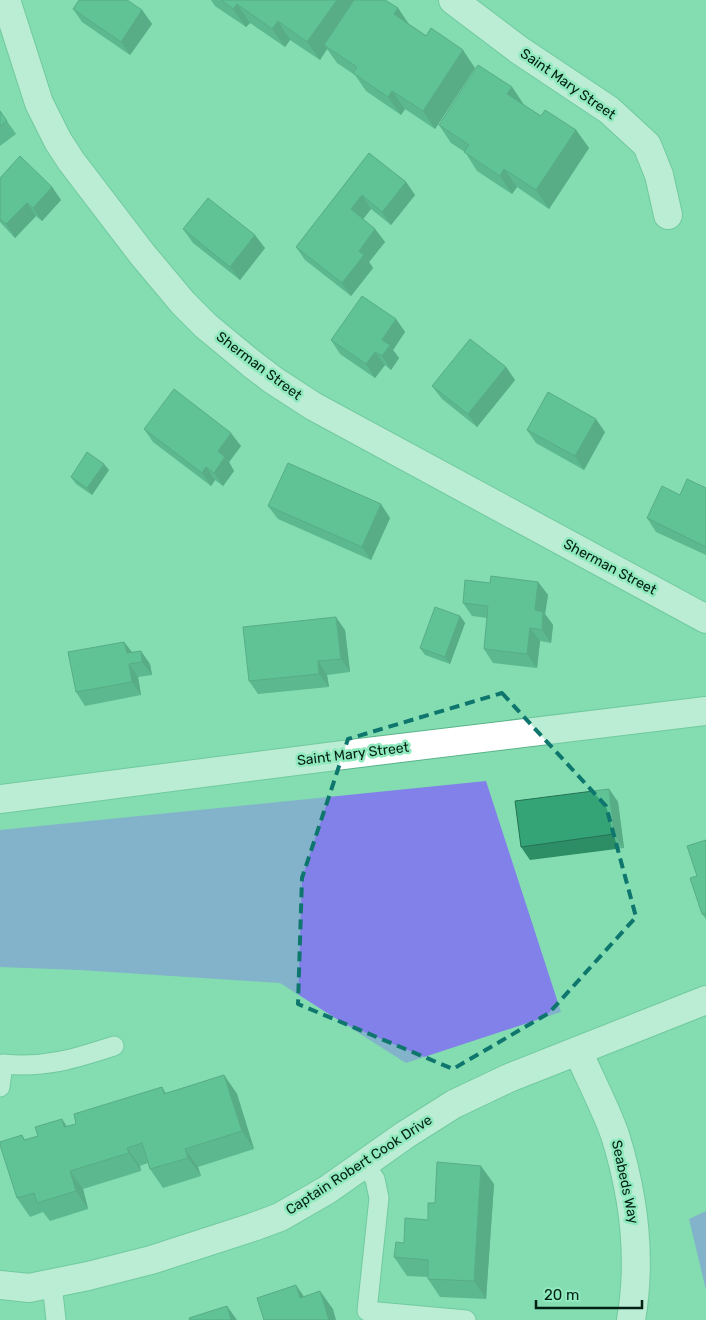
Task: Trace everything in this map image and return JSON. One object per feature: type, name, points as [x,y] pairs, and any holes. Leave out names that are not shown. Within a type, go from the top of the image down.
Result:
[{"type":"street","name":"Sherman Street","points":[[6,0],[39,103],[58,141],[142,254],[183,303],[206,326],[273,380],[313,406],[706,619]]},
{"type":"street","name":"Saint Mary Street","points":[[453,0],[520,50],[609,110],[647,145],[659,175],[668,215]]},
{"type":"street","name":"Saint Mary Street","points":[[0,799],[706,711]]},
{"type":"street","name":"Captain Robert Cook Drive","points":[[0,1285],[29,1288],[52,1284],[151,1260],[254,1228],[303,1205],[454,1104],[509,1078],[706,1000]]},
{"type":"street","name":"Seabeds Way","points":[[578,1051],[614,1134],[629,1191],[637,1248],[637,1274],[631,1320]]},
{"type":"lane","points":[[0,1086],[3,1064],[25,1066],[54,1064],[114,1046]]},
{"type":"lane","points":[[364,1164],[375,1179],[379,1198],[367,1311],[466,1320]]},
{"type":"lane","points":[[52,1284],[56,1320]]},
{"type":"highlighted area","points":[[502,693],[606,806],[636,917],[549,1013],[453,1069],[298,1004],[302,878],[348,739]]},
{"type":"shaded area","points":[[486,781],[561,1012],[406,1063],[280,983],[80,970],[0,967],[0,830]]},
{"type":"shaded area","points":[[706,1211],[706,1290],[689,1219]]},
{"type":"building","points":[[79,0],[127,0],[142,10],[121,42],[73,9]]},
{"type":"building","points":[[221,0],[337,0],[307,42],[278,21],[272,29],[237,4],[233,9]]},
{"type":"building","points":[[354,0],[385,0],[398,8],[394,14],[426,36],[431,28],[463,50],[423,111],[392,91],[388,97],[353,73],[357,67],[324,45]]},
{"type":"building","points":[[478,65],[512,87],[507,94],[541,116],[545,110],[576,130],[536,190],[504,169],[500,176],[464,152],[469,145],[439,125]]},
{"type":"building","points":[[0,111],[7,121],[0,126]]},
{"type":"building","points":[[369,153],[406,182],[382,212],[362,195],[351,209],[375,229],[359,251],[364,255],[342,283],[296,247]]},
{"type":"building","points":[[20,156],[52,187],[33,208],[27,203],[6,224],[0,219],[0,178]]},
{"type":"building","points":[[208,198],[255,235],[230,267],[183,229]]},
{"type":"building","points":[[362,296],[396,319],[382,340],[390,345],[382,356],[375,352],[366,364],[331,340]]},
{"type":"building","points":[[470,339],[506,367],[468,414],[432,386]]},
{"type":"building","points":[[174,389],[231,433],[218,451],[225,457],[214,473],[206,467],[202,473],[144,429]]},
{"type":"building","points":[[548,392],[596,419],[575,456],[527,430]]},
{"type":"building","points":[[87,452],[104,464],[87,488],[71,477]]},
{"type":"building","points":[[288,463],[381,504],[362,547],[268,506]]},
{"type":"building","points":[[687,479],[706,488],[706,547],[647,518],[662,486],[680,495]]},
{"type":"building","points":[[491,576],[538,582],[535,610],[543,612],[542,630],[530,628],[527,654],[484,649],[488,606],[463,603],[465,580],[490,583]]},
{"type":"building","points":[[435,607],[460,616],[445,657],[420,648]]},
{"type":"building","points":[[336,617],[341,659],[318,661],[319,674],[249,681],[243,627]]},
{"type":"building","points":[[124,642],[127,653],[141,651],[142,662],[129,664],[132,682],[76,692],[68,652]]},
{"type":"building","points":[[609,789],[614,834],[521,847],[515,801]]},
{"type":"building","points":[[706,840],[706,913],[702,914],[690,878],[697,876],[687,846]]},
{"type":"building","points":[[224,1075],[242,1131],[185,1149],[188,1158],[150,1169],[142,1143],[127,1148],[129,1153],[70,1171],[76,1191],[37,1203],[34,1193],[17,1198],[0,1142],[22,1135],[24,1140],[38,1136],[35,1127],[62,1119],[64,1127],[76,1124],[74,1114],[162,1087],[164,1094]]},
{"type":"building","points":[[437,1162],[481,1166],[474,1281],[428,1279],[428,1260],[394,1257],[396,1242],[404,1243],[405,1218],[428,1220],[428,1203],[435,1203]]},
{"type":"building","points":[[296,1285],[300,1298],[320,1291],[329,1320],[264,1320],[257,1298]]},
{"type":"building","points":[[227,1306],[231,1320],[190,1320],[189,1318]]}]
